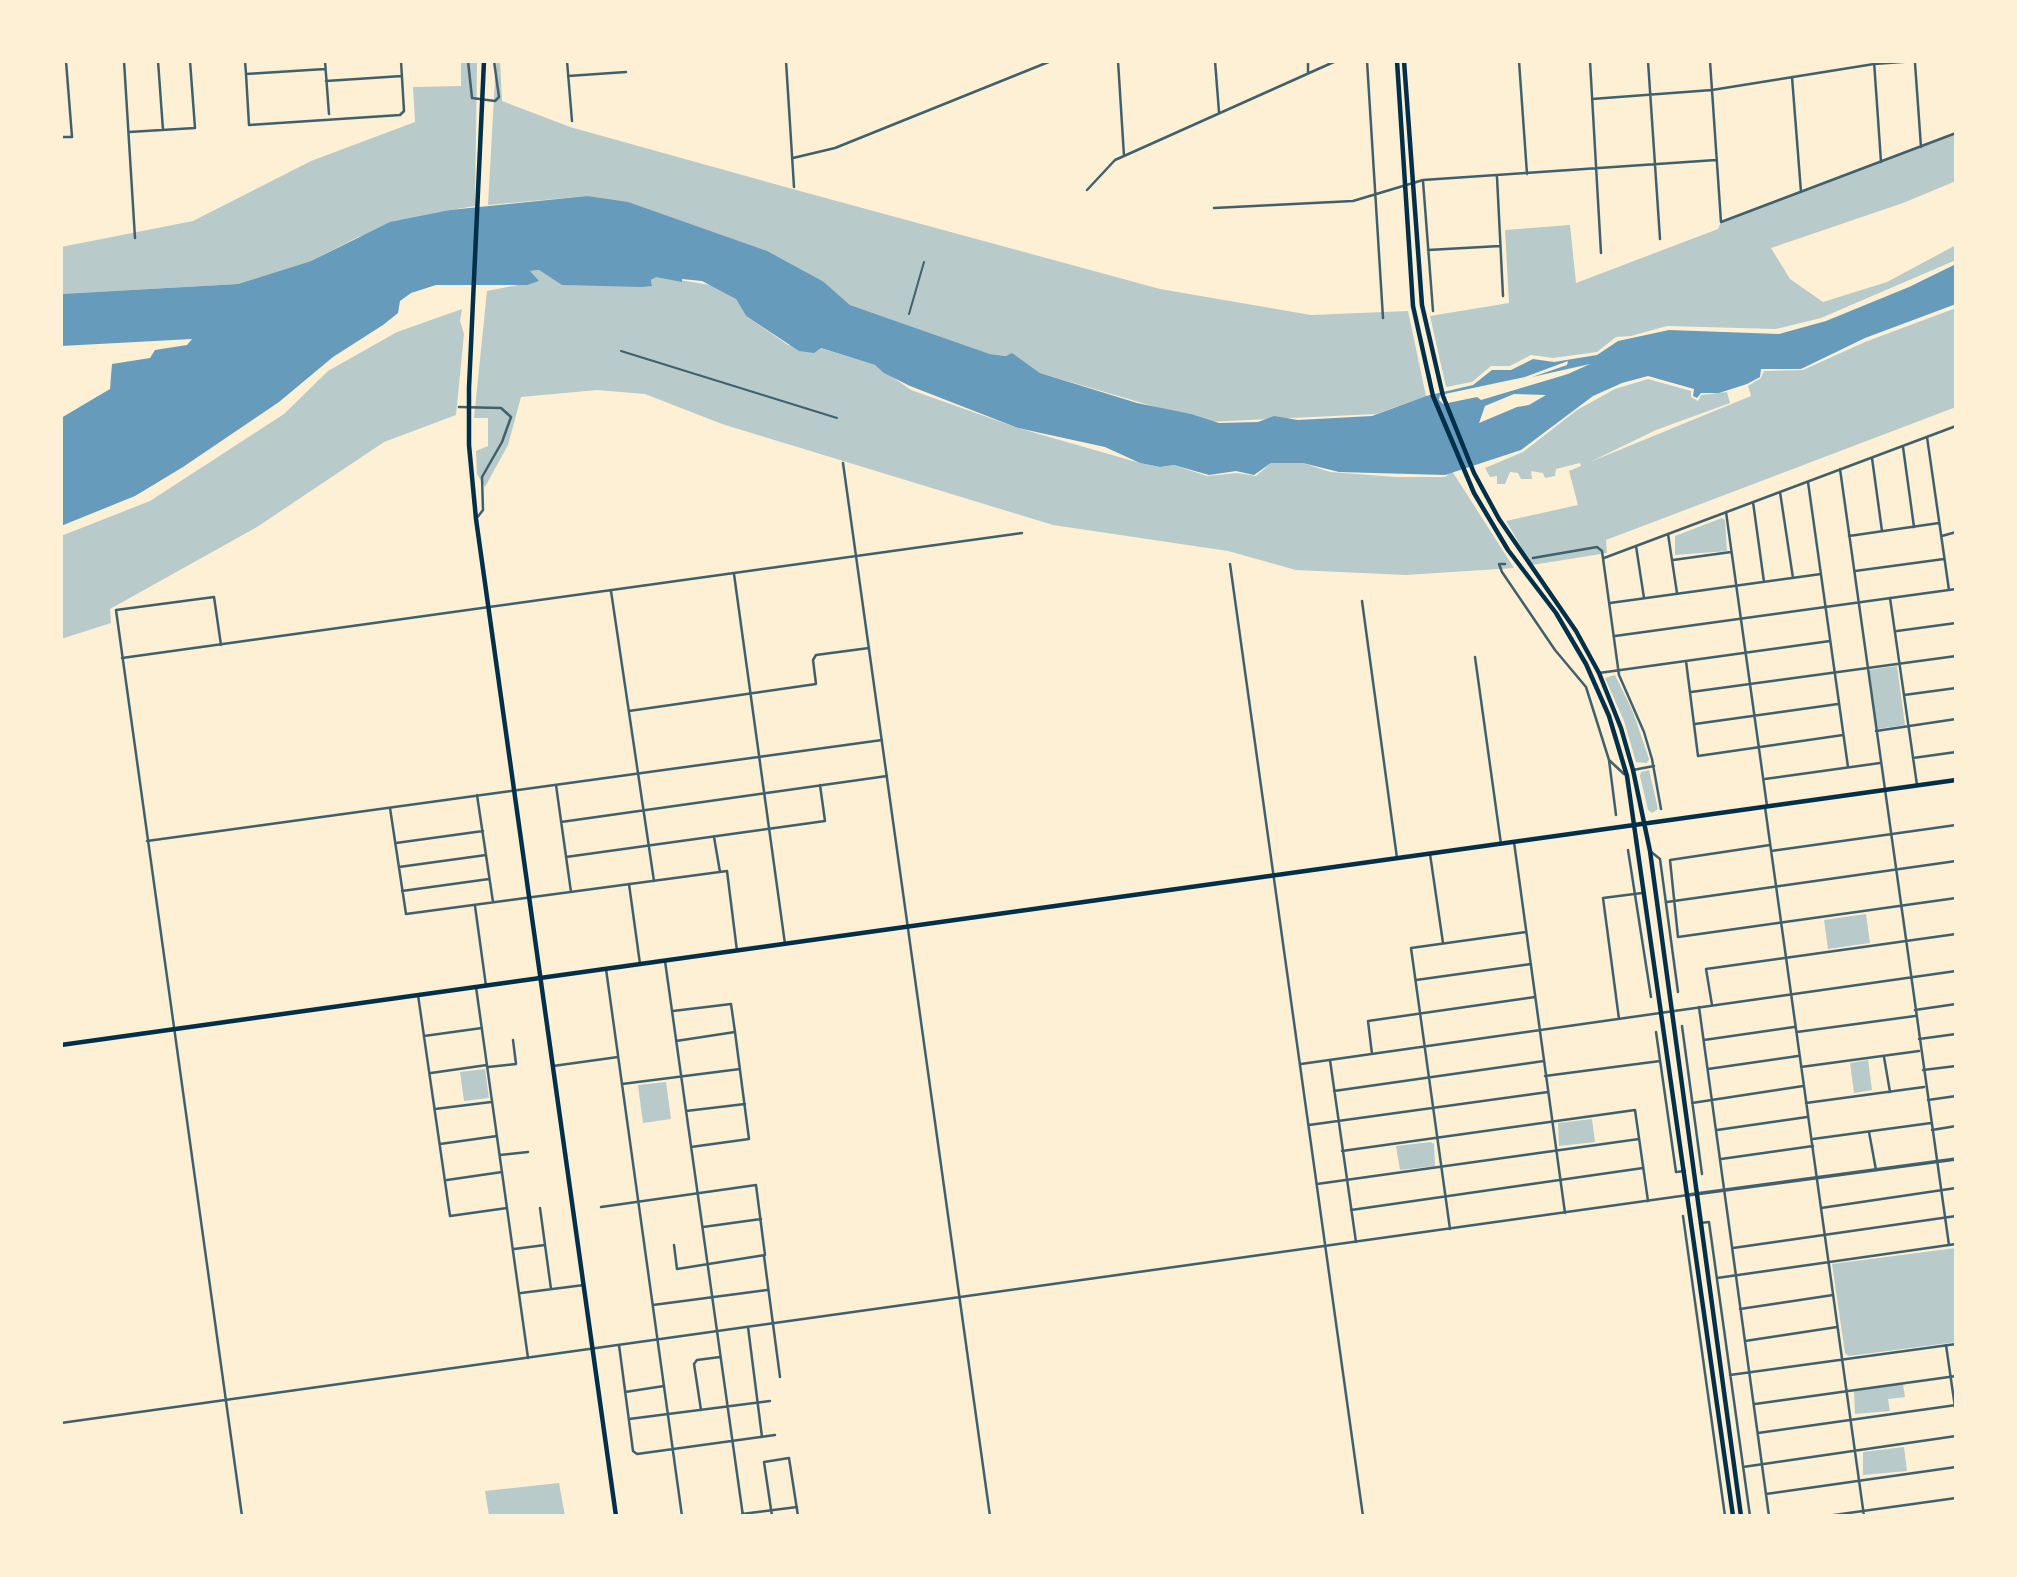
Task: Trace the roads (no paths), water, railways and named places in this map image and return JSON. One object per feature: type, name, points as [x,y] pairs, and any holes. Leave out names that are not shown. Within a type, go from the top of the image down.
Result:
[{"type":"main road","points":[[484,61],[468,400],[476,519],[616,1516]]},
{"type":"main road","points":[[1397,61],[1413,306],[1428,377],[1447,434],[1467,481],[1504,543],[1556,613],[1592,675],[1616,734],[1627,776],[1646,892],[1733,1516]]},
{"type":"main road","points":[[1404,61],[1422,305],[1443,396],[1487,498],[1512,541],[1564,613],[1599,673],[1619,721],[1633,770],[1650,850],[1741,1516]]},
{"type":"main road","points":[[61,1045],[1956,780]]},
{"type":"street","points":[[61,137],[72,137],[66,61]]},
{"type":"street","points":[[124,61],[135,238]]},
{"type":"street","points":[[158,61],[163,130]]},
{"type":"street","points":[[129,132],[195,128],[190,61]]},
{"type":"street","points":[[245,61],[249,125],[400,115],[404,111],[401,61]]},
{"type":"street","points":[[325,61],[329,114]]},
{"type":"street","points":[[468,61],[472,98],[495,101],[499,96],[494,61]]},
{"type":"street","points":[[567,61],[572,121]]},
{"type":"street","points":[[786,61],[794,187]]},
{"type":"street","points":[[793,158],[835,148],[1051,61]]},
{"type":"street","points":[[1118,61],[1124,156]]},
{"type":"street","points":[[1215,61],[1219,112]]},
{"type":"street","points":[[1308,61],[1309,73]]},
{"type":"street","points":[[1087,190],[1115,160],[1336,61]]},
{"type":"street","points":[[1367,61],[1383,318]]},
{"type":"street","points":[[1519,61],[1527,174]]},
{"type":"street","points":[[1590,61],[1601,253]]},
{"type":"street","points":[[1648,61],[1660,239]]},
{"type":"street","points":[[1710,61],[1721,222],[1956,133]]},
{"type":"street","points":[[1592,99],[1712,90],[1874,62],[1915,61],[1921,146]]},
{"type":"street","points":[[1874,62],[1881,162]]},
{"type":"street","points":[[246,74],[325,69]]},
{"type":"street","points":[[568,76],[626,72]]},
{"type":"street","points":[[326,81],[402,76]]},
{"type":"street","points":[[1792,77],[1801,192]]},
{"type":"street","points":[[1214,208],[1353,201],[1376,197],[1423,180],[1716,160]]},
{"type":"street","points":[[1497,176],[1503,296]]},
{"type":"street","points":[[1423,180],[1433,311]]},
{"type":"street","points":[[1428,250],[1500,246]]},
{"type":"street","points":[[909,314],[924,262]]},
{"type":"street","points":[[621,351],[837,418]]},
{"type":"street","points":[[459,407],[501,408],[511,417],[502,442],[482,477],[483,510],[476,519]]},
{"type":"street","points":[[1604,558],[1956,426]]},
{"type":"street","points":[[1927,437],[1949,590]]},
{"type":"street","points":[[1903,446],[1914,527]]},
{"type":"street","points":[[1872,457],[1882,531]]},
{"type":"street","points":[[844,463],[990,1516]]},
{"type":"street","points":[[1840,469],[1948,1245]]},
{"type":"street","points":[[1808,482],[1847,767]]},
{"type":"street","points":[[1780,492],[1793,578]]},
{"type":"street","points":[[1753,502],[1765,582]]},
{"type":"street","points":[[1726,512],[1864,1516]]},
{"type":"street","points":[[1849,536],[1939,523]]},
{"type":"street","points":[[1941,536],[1956,532]]},
{"type":"street","points":[[122,658],[1022,533]]},
{"type":"street","points":[[1668,534],[1677,593]]},
{"type":"street","points":[[1636,545],[1644,598]]},
{"type":"street","points":[[1533,558],[1597,547],[1602,551],[1619,670],[1644,732],[1654,766],[1661,809]]},
{"type":"street","points":[[1673,560],[1731,552]]},
{"type":"street","points":[[1855,571],[1944,559]]},
{"type":"street","points":[[1230,564],[1363,1516]]},
{"type":"street","points":[[1505,564],[1499,564],[1502,572],[1555,650],[1582,682],[1609,760],[1616,814]]},
{"type":"street","points":[[734,574],[785,944]]},
{"type":"street","points":[[1610,603],[1821,574]]},
{"type":"street","points":[[1615,636],[1956,589]]},
{"type":"street","points":[[611,591],[654,881]]},
{"type":"street","points":[[221,645],[214,597],[116,610],[242,1516]]},
{"type":"street","points":[[1890,598],[1917,785]]},
{"type":"street","points":[[1362,601],[1397,858]]},
{"type":"street","points":[[1896,632],[1956,623]]},
{"type":"street","points":[[1599,673],[1830,641]]},
{"type":"street","points":[[628,711],[816,684],[813,660],[816,655],[869,648]]},
{"type":"street","points":[[1691,692],[1956,656]]},
{"type":"street","points":[[1475,657],[1501,844]]},
{"type":"street","points":[[1686,661],[1698,755],[1843,735]]},
{"type":"street","points":[[1582,682],[1592,675]]},
{"type":"street","points":[[1904,695],[1956,688]]},
{"type":"street","points":[[1695,724],[1839,704]]},
{"type":"street","points":[[1875,731],[1956,719]]},
{"type":"street","points":[[148,841],[882,740]]},
{"type":"street","points":[[1913,758],[1956,751]]},
{"type":"street","points":[[1609,760],[1627,776]]},
{"type":"street","points":[[1764,779],[1880,763]]},
{"type":"street","points":[[1633,770],[1654,766]]},
{"type":"street","points":[[561,822],[887,776]]},
{"type":"street","points":[[556,784],[571,892]]},
{"type":"street","points":[[566,857],[825,821],[820,785]]},
{"type":"street","points":[[477,795],[493,902]]},
{"type":"street","points":[[390,807],[406,914],[727,871],[737,951]]},
{"type":"street","points":[[1771,851],[1956,825]]},
{"type":"street","points":[[396,843],[483,831]]},
{"type":"street","points":[[714,836],[720,872]]},
{"type":"street","points":[[1514,842],[1565,1213]]},
{"type":"street","points":[[1770,845],[1670,860],[1678,937],[1956,898]]},
{"type":"street","points":[[1628,850],[1651,997]]},
{"type":"street","points":[[1650,850],[1660,859],[1678,992]]},
{"type":"street","points":[[1430,854],[1443,943]]},
{"type":"street","points":[[399,867],[486,855]]},
{"type":"street","points":[[1667,902],[1956,862]]},
{"type":"street","points":[[402,891],[489,878]]},
{"type":"street","points":[[629,884],[640,964]]},
{"type":"street","points":[[1619,1019],[1603,898],[1646,892]]},
{"type":"street","points":[[475,905],[486,986]]},
{"type":"street","points":[[1450,1229],[1411,948],[1526,932]]},
{"type":"street","points":[[1712,1005],[1706,969],[1956,934]]},
{"type":"street","points":[[665,961],[743,1515],[797,1507]]},
{"type":"street","points":[[1416,980],[1531,964]]},
{"type":"street","points":[[606,969],[682,1516]]},
{"type":"street","points":[[1300,1064],[1956,971]]},
{"type":"street","points":[[1649,984],[1658,983]]},
{"type":"street","points":[[476,987],[528,1358]]},
{"type":"street","points":[[418,995],[450,1216],[508,1208]]},
{"type":"street","points":[[1372,1054],[1367,1021],[1535,996]]},
{"type":"street","points":[[673,1011],[731,1004],[750,1139],[691,1147]]},
{"type":"street","points":[[1915,1010],[1956,1004]]},
{"type":"street","points":[[1699,1007],[1769,1516]]},
{"type":"street","points":[[1797,1032],[1916,1016]]},
{"type":"street","points":[[1682,1026],[1702,1174]]},
{"type":"street","points":[[1704,1040],[1796,1027]]},
{"type":"street","points":[[424,1037],[482,1028]]},
{"type":"street","points":[[677,1041],[735,1032]]},
{"type":"street","points":[[1656,1032],[1676,1172],[1685,1171]]},
{"type":"street","points":[[1919,1039],[1956,1034]]},
{"type":"street","points":[[1675,1040],[1684,1039]]},
{"type":"street","points":[[430,1073],[516,1064],[513,1040]]},
{"type":"street","points":[[1801,1067],[1921,1051]]},
{"type":"street","points":[[1545,1076],[1668,1056]]},
{"type":"street","points":[[1708,1069],[1799,1056]]},
{"type":"street","points":[[1884,1056],[1890,1092]]},
{"type":"street","points":[[553,1066],[618,1057]]},
{"type":"street","points":[[1330,1060],[1356,1242]]},
{"type":"street","points":[[1334,1091],[1544,1061]]},
{"type":"street","points":[[1923,1070],[1956,1066]]},
{"type":"street","points":[[621,1084],[740,1069]]},
{"type":"street","points":[[1692,1103],[1804,1086]]},
{"type":"street","points":[[1806,1104],[1926,1087]]},
{"type":"street","points":[[1309,1125],[1548,1092]]},
{"type":"street","points":[[1928,1100],[1956,1096]]},
{"type":"street","points":[[435,1109],[492,1102]]},
{"type":"street","points":[[686,1111],[745,1104]]},
{"type":"street","points":[[1342,1151],[1635,1110],[1648,1201]]},
{"type":"street","points":[[1717,1130],[1808,1117]]},
{"type":"street","points":[[1812,1140],[1931,1123]]},
{"type":"street","points":[[1932,1130],[1956,1126]]},
{"type":"street","points":[[1869,1132],[1876,1170]]},
{"type":"street","points":[[439,1144],[497,1136]]},
{"type":"street","points":[[1317,1184],[1639,1139]]},
{"type":"street","points":[[1720,1159],[1813,1146]]},
{"type":"street","points":[[500,1156],[528,1152]]},
{"type":"street","points":[[1691,1154],[1699,1153]]},
{"type":"street","points":[[61,1423],[1956,1158]]},
{"type":"street","points":[[1351,1210],[1643,1168]]},
{"type":"street","points":[[446,1180],[502,1172]]},
{"type":"street","points":[[601,1207],[756,1185],[780,1377]]},
{"type":"street","points":[[1821,1208],[1956,1188]]},
{"type":"street","points":[[540,1208],[551,1289]]},
{"type":"street","points":[[1684,1216],[1725,1516]]},
{"type":"street","points":[[1733,1248],[1956,1216]]},
{"type":"street","points":[[703,1227],[761,1219]]},
{"type":"street","points":[[1700,1223],[1709,1222],[1749,1516]]},
{"type":"street","points":[[1687,1241],[1694,1240]]},
{"type":"street","points":[[1717,1278],[1956,1244]]},
{"type":"street","points":[[513,1249],[545,1245]]},
{"type":"street","points":[[674,1245],[677,1269],[764,1256]]},
{"type":"street","points":[[520,1293],[584,1285]]},
{"type":"street","points":[[653,1305],[769,1289]]},
{"type":"street","points":[[1740,1309],[1833,1295]]},
{"type":"street","points":[[1714,1324],[1721,1323]]},
{"type":"street","points":[[1745,1341],[1837,1326]]},
{"type":"street","points":[[748,1327],[762,1437]]},
{"type":"street","points":[[1729,1375],[1956,1344]]},
{"type":"street","points":[[619,1345],[633,1451],[637,1454],[775,1436]]},
{"type":"street","points":[[1945,1345],[1956,1414]]},
{"type":"street","points":[[701,1410],[694,1364],[697,1360],[721,1357]]},
{"type":"street","points":[[1754,1404],[1956,1376]]},
{"type":"street","points":[[625,1392],[664,1387]]},
{"type":"street","points":[[629,1419],[770,1401]]},
{"type":"street","points":[[1709,1406],[1718,1405]]},
{"type":"street","points":[[1758,1433],[1955,1405]]},
{"type":"street","points":[[1743,1467],[1956,1436]]},
{"type":"street","points":[[772,1516],[764,1462],[789,1458],[798,1516]]},
{"type":"street","points":[[1766,1494],[1956,1467]]},
{"type":"street","points":[[1827,1516],[1956,1498]]},
{"type":"water","points":[[587,196],[628,202],[767,251],[824,282],[850,305],[990,354],[1006,356],[1012,353],[1040,373],[1137,403],[1191,414],[1219,423],[1258,422],[1274,416],[1298,420],[1372,416],[1426,396],[1473,385],[1492,370],[1511,370],[1533,359],[1554,362],[1597,355],[1618,341],[1669,330],[1779,334],[1826,321],[1909,287],[1956,264],[1956,304],[1865,338],[1801,369],[1761,369],[1760,377],[1719,393],[1701,393],[1697,398],[1693,396],[1694,389],[1648,376],[1622,383],[1593,396],[1521,450],[1445,475],[1339,472],[1303,463],[1271,463],[1254,475],[1236,471],[1209,475],[1174,465],[1160,467],[1140,463],[1105,447],[1018,428],[910,386],[884,373],[875,365],[821,348],[814,353],[799,351],[746,316],[736,299],[702,281],[682,279],[682,282],[656,277],[651,280],[652,286],[642,287],[562,285],[539,270],[530,271],[539,281],[527,285],[436,285],[411,293],[400,301],[398,313],[383,325],[333,357],[279,402],[183,467],[135,496],[61,526],[61,418],[110,389],[112,364],[150,358],[155,350],[187,345],[192,339],[61,346],[61,294],[238,284],[311,261],[390,222],[450,210]],"holes":[[[1568,361],[1567,365],[1532,377],[1590,364],[1568,374],[1481,400],[1477,397],[1443,404],[1439,400],[1440,395],[1525,377]],[[1514,394],[1546,395],[1529,405],[1517,407],[1479,423],[1485,406]]]}]
